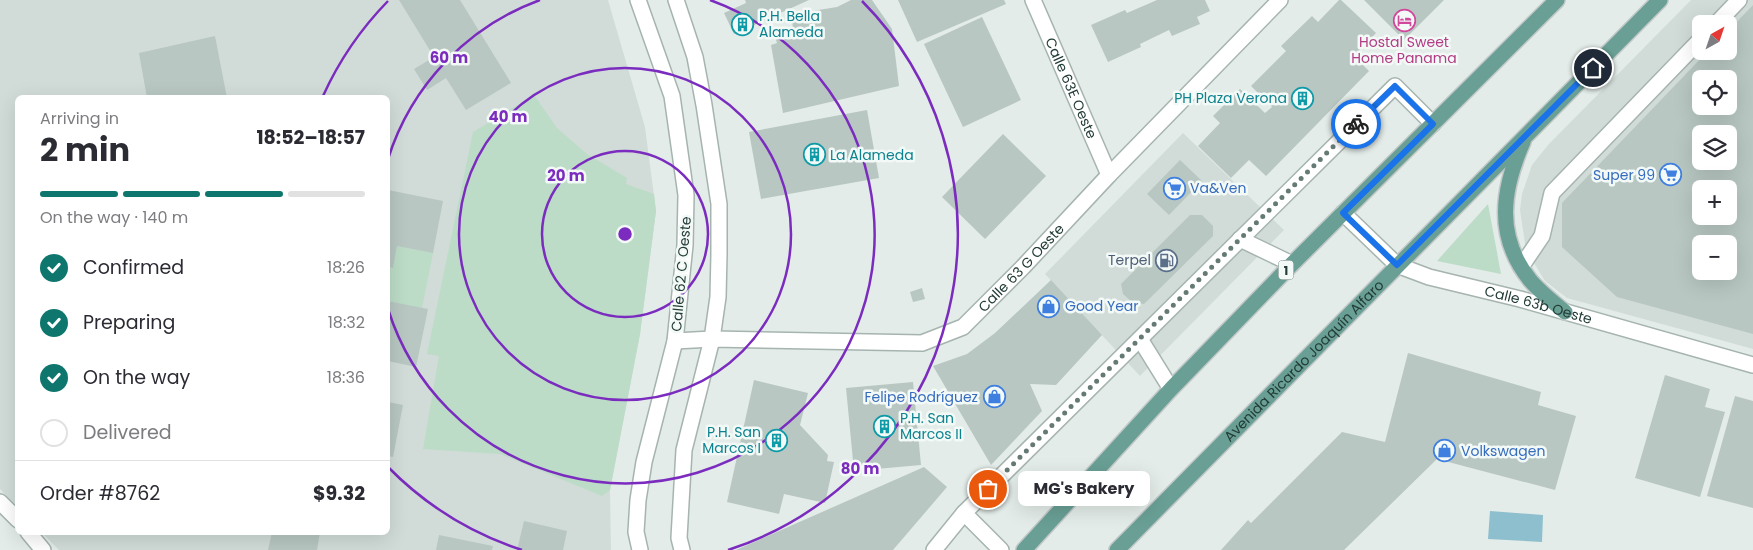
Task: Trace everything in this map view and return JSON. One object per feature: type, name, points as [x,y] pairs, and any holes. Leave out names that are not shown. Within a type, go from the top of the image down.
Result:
[{"type":"main road","name":"1","points":[[1024,550],[1171,389],[1292,264],[1557,0]]},
{"type":"main road","name":"Avenida Ricardo Joaquín Alfaro","points":[[1117,550],[1660,0]]},
{"type":"main road","points":[[1526,135],[1506,190],[1505,208],[1509,237],[1521,267],[1531,282],[1564,312]]},
{"type":"street","name":"Calle 62 C Oeste","points":[[638,0],[672,96],[686,195],[685,245],[675,341],[642,472],[638,500],[636,532],[640,550]]},
{"type":"street","points":[[676,0],[695,57],[719,204],[718,297],[712,339],[684,450],[679,538],[682,550]]},
{"type":"street","name":"Calle 63E Oeste","points":[[1034,0],[1109,175]]},
{"type":"street","name":"Calle 63 G Oeste","points":[[675,341],[712,339],[922,343],[962,326],[1017,273],[1109,175],[1280,0]]},
{"type":"street","points":[[1725,15],[1739,0]]},
{"type":"street","points":[[1521,267],[1542,236],[1552,193],[1692,48]]},
{"type":"street","points":[[934,550],[964,513],[1395,86],[1433,124]]},
{"type":"street","name":"Calle 63b Oeste","points":[[1343,213],[1397,265],[1429,277],[1520,299],[1753,365]]},
{"type":"street","points":[[1240,239],[1292,264]]},
{"type":"street","points":[[1140,339],[1171,389]]},
{"type":"street","points":[[0,502],[15,517]]},
{"type":"street","points":[[964,513],[1001,550]]},
{"type":"street","points":[[31,535],[44,550]]},
{"type":"shaded area","points":[[0,0],[608,0],[645,127],[656,211],[640,334],[610,490],[611,550],[59,550],[44,535],[390,535],[390,95],[15,95],[15,505],[0,489]]},
{"type":"shaded area","name":"Super 99","points":[[1691,0],[1753,0],[1753,349],[1567,298],[1545,281],[1526,250],[1520,210],[1522,194],[1532,165],[1548,145]]},
{"type":"shaded area","points":[[1183,133],[1284,230],[1140,376],[1045,274]]},
{"type":"green space","points":[[534,95],[557,128],[587,154],[627,178],[626,184],[654,194],[656,211],[640,334],[610,490],[602,496],[500,454],[423,449],[439,356],[427,354],[473,132]]},
{"type":"green space","points":[[1488,204],[1501,274],[1437,261]]},
{"type":"green space","points":[[397,246],[433,253],[422,308],[390,301],[390,267],[393,268]]},
{"type":"water","points":[[1490,511],[1543,515],[1542,542],[1488,539]]},
{"type":"building","points":[[399,0],[460,0],[511,83],[466,110],[446,78],[427,90],[414,69],[434,57]]},
{"type":"building","name":"P.H. Bella Alameda","points":[[745,0],[809,0],[734,34],[724,13],[746,3]]},
{"type":"building","points":[[851,0],[872,0],[892,29],[899,86],[783,113],[771,45],[777,43],[774,33],[793,30],[792,19],[812,16],[812,11],[837,7]]},
{"type":"building","points":[[898,0],[1004,0],[1006,4],[917,42]]},
{"type":"building","points":[[1157,0],[1205,0],[1210,11],[1197,17],[1200,24],[1172,36],[1169,30],[1140,44],[1141,47],[1108,62],[1091,25],[1125,10],[1127,13]]},
{"type":"building","name":"PH Plaza Verona","points":[[1339,0],[1376,33],[1354,56],[1369,71],[1266,176],[1249,160],[1231,178],[1198,146],[1220,123],[1213,116],[1240,89],[1265,113],[1272,107],[1251,86],[1286,51],[1281,46],[1312,16],[1318,22]]},
{"type":"building","name":"Hostal Sweet Home Panama","points":[[1364,0],[1444,0],[1404,40]]},
{"type":"building","name":"Super 99","points":[[1753,5],[1753,334],[1617,297],[1562,247],[1562,203],[1699,60],[1738,60],[1738,21]]},
{"type":"building","points":[[982,17],[1021,100],[963,127],[924,44]]},
{"type":"building","points":[[215,36],[226,95],[146,95],[139,53]]},
{"type":"building","name":"La Alameda","points":[[867,110],[879,178],[761,199],[749,132]]},
{"type":"building","points":[[1003,134],[1046,176],[985,239],[942,197]]},
{"type":"building","name":"Va&Ven","points":[[1180,160],[1202,181],[1169,215],[1147,194]]},
{"type":"building","points":[[390,190],[443,201],[433,253],[397,246],[393,268],[390,267]]},
{"type":"building","name":"Terpel","points":[[1190,215],[1202,215],[1213,226],[1213,236],[1144,304],[1132,302],[1123,294],[1121,284]]},
{"type":"building","points":[[1051,280],[1102,335],[1056,385],[1030,384],[1042,411],[991,465],[933,366],[967,354],[995,333]]},
{"type":"building","points":[[922,288],[925,299],[913,302],[910,292]]},
{"type":"building","points":[[390,301],[428,309],[416,367],[390,361]]},
{"type":"building","name":"Volkswagen","points":[[1408,353],[1541,392],[1538,405],[1576,416],[1555,490],[1437,459],[1344,550],[1221,550],[1248,520],[1251,523],[1342,432],[1385,442]]},
{"type":"building","points":[[1665,375],[1710,389],[1705,407],[1725,412],[1700,497],[1635,478]]},
{"type":"building","name":"P.H. San Marcos I","points":[[754,380],[808,393],[800,425],[828,455],[827,461],[834,462],[825,503],[784,494],[779,514],[727,502]]},
{"type":"building","name":"P.H. San Marcos II","points":[[913,382],[921,465],[854,471],[846,388]]},
{"type":"building","points":[[1735,396],[1753,401],[1753,508],[1707,496]]},
{"type":"building","points":[[390,402],[403,405],[393,457],[390,456]]},
{"type":"building","points":[[924,467],[947,487],[893,550],[736,550]]},
{"type":"building","points":[[524,521],[567,531],[563,550],[517,550]]},
{"type":"building","points":[[271,535],[320,535],[317,550],[268,550]]},
{"type":"building","points":[[439,535],[493,546],[492,550],[436,550]]},
{"type":"way so far","points":[[988,489],[1356,124]]},
{"type":"place","name":"Hostal Sweet Home Panama","points":[[1404,20]]},
{"type":"place","name":"P.H. Bella Alameda","points":[[743,24]]},
{"type":"place","name":"PH Plaza Verona","points":[[1303,98]]},
{"type":"place","name":"La Alameda","points":[[814,155]]},
{"type":"place","name":"Super 99","points":[[1671,175]]},
{"type":"place","name":"Va&Ven","points":[[1174,188]]},
{"type":"place","name":"Terpel","points":[[1167,260]]},
{"type":"place","name":"Good Year","points":[[1049,306]]},
{"type":"place","name":"Felipe Rodríguez","points":[[994,397]]},
{"type":"place","name":"P.H. San Marcos II","points":[[884,426]]},
{"type":"place","name":"P.H. San Marcos I","points":[[777,440]]},
{"type":"place","name":"Volkswagen","points":[[1445,451]]},
{"type":"place","name":"MG's Bakery","points":[[988,489]]},
{"type":"route","points":[[1356,124],[1395,86],[1433,124],[1343,213],[1397,265],[1593,68]]}]
